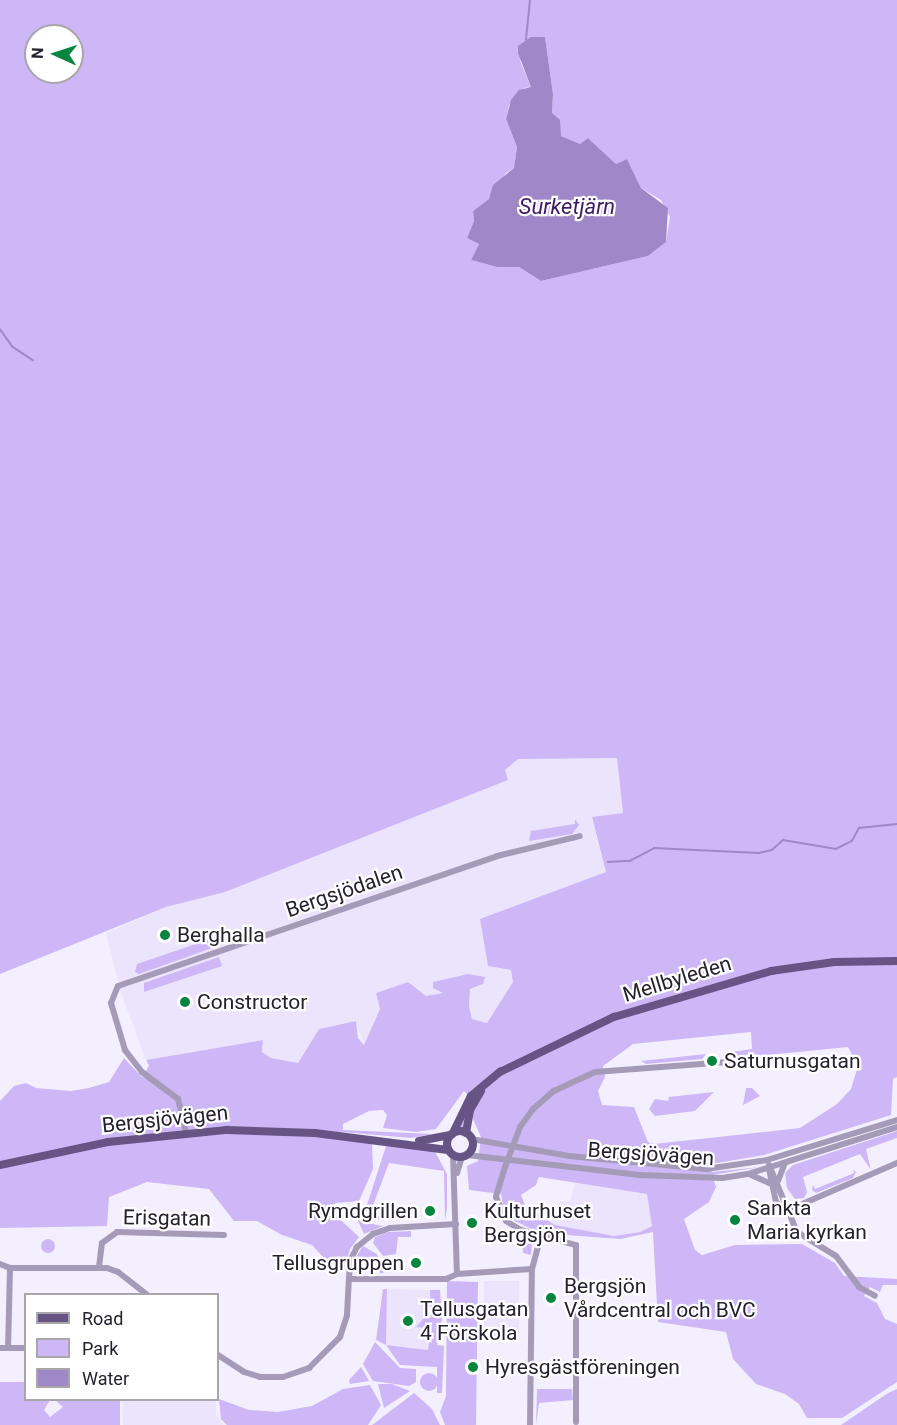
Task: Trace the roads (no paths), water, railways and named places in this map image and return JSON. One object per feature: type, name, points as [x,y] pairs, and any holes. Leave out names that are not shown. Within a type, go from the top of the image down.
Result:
[{"type":"main road","name":"Mellbyleden","points":[[452,1134],[471,1096],[484,1085],[510,1065],[569,1037],[686,993],[804,966],[897,961]]},
{"type":"main road","name":"Mellbyleden","points":[[469,1136],[470,1110],[484,1085]]},
{"type":"main road","name":"Bergsjövägen","points":[[0,1165],[96,1144],[186,1132],[270,1130],[407,1142],[458,1154]]},
{"type":"main road","name":"Bergsjövägen","points":[[407,1142],[452,1134],[469,1136]]},
{"type":"main road","points":[[452,1134],[458,1154]]},
{"type":"main road","points":[[458,1154],[469,1136]]},
{"type":"street","name":"Bergsjödalen","points":[[186,1132],[178,1099],[142,1072],[126,1050],[111,1003],[118,986],[497,856],[580,836]]},
{"type":"street","points":[[576,1422],[576,1248],[573,1242],[541,1236],[511,1225],[501,1216],[496,1192],[520,1127],[529,1113],[554,1091],[595,1072],[728,1062]]},
{"type":"street","name":"Bergsjövägen","points":[[469,1136],[484,1144],[680,1169],[721,1168],[767,1160],[897,1120]]},
{"type":"street","name":"Bergsjövägen","points":[[458,1154],[665,1178],[748,1174],[897,1127]]},
{"type":"street","points":[[457,1274],[458,1154]]},
{"type":"street","points":[[767,1160],[769,1183],[776,1202],[786,1211],[797,1232],[836,1256],[859,1287],[875,1296]]},
{"type":"street","points":[[778,1181],[785,1163]]},
{"type":"street","points":[[786,1211],[897,1163]]},
{"type":"street","points":[[769,1167],[786,1199],[786,1211]]},
{"type":"street","points":[[748,1174],[769,1183]]},
{"type":"street","points":[[219,1356],[235,1368],[260,1377],[283,1377],[309,1368],[321,1360],[340,1337],[347,1315],[350,1261],[357,1246],[373,1234],[390,1228],[456,1224]]},
{"type":"street","name":"Erisgatan","points":[[99,1268],[102,1243],[117,1232],[224,1235]]},
{"type":"street","points":[[530,1425],[532,1269],[533,1257],[541,1236]]},
{"type":"street","points":[[0,1264],[10,1268],[99,1268],[118,1272],[145,1293]]},
{"type":"street","points":[[8,1348],[10,1268]]},
{"type":"street","points":[[349,1279],[446,1279],[457,1274],[532,1269]]},
{"type":"street","points":[[0,1348],[24,1348]]},
{"type":"water","name":"Surketjärn","points":[[531,37],[545,37],[553,94],[552,113],[560,120],[561,136],[580,144],[588,138],[616,164],[627,159],[641,188],[668,208],[666,242],[648,256],[541,281],[519,267],[497,267],[471,260],[479,244],[467,238],[474,221],[473,211],[489,199],[493,185],[514,168],[517,147],[506,119],[511,100],[519,90],[531,87],[518,53],[518,46]]},
{"type":"waterway","points":[[526,40],[530,0]]},
{"type":"waterway","points":[[0,329],[13,347],[33,360]]},
{"type":"waterway","points":[[608,862],[630,861],[654,848],[759,853],[772,850],[783,840],[836,849],[852,841],[859,828],[897,824]]},
{"type":"place","name":"Berghalla","points":[[165,935]]},
{"type":"place","name":"Constructor","points":[[185,1002]]},
{"type":"place","name":"Saturnusgatan","points":[[712,1061]]},
{"type":"place","name":"Rymdgrillen","points":[[430,1211]]},
{"type":"place","name":"Sankta Maria kyrkan","points":[[735,1220]]},
{"type":"place","name":"Kulturhuset Bergsjön","points":[[472,1223]]},
{"type":"place","name":"Tellusgruppen","points":[[416,1263]]},
{"type":"place","name":"Bergsjön Vårdcentral och BVC","points":[[551,1298]]},
{"type":"place","name":"Tellusgatan 4 Förskola","points":[[408,1321]]},
{"type":"place","name":"Hyresgästföreningen","points":[[473,1367]]}]
